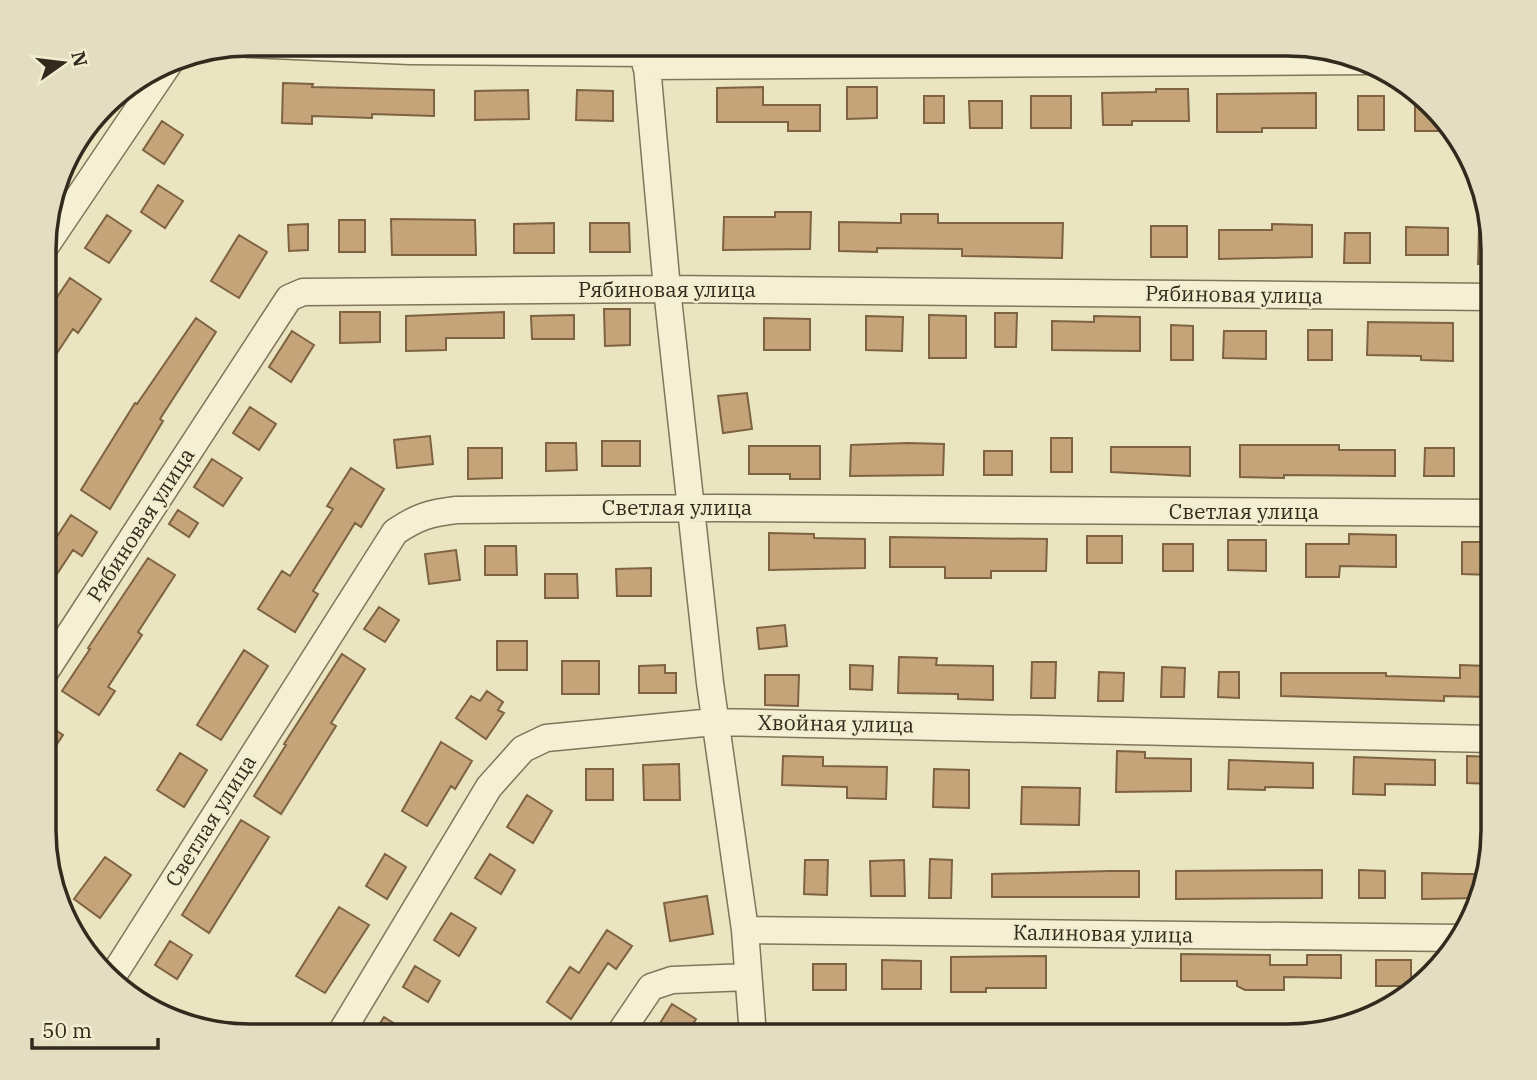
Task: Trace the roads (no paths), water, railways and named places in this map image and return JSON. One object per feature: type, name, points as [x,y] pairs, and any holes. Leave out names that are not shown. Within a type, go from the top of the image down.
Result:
[{"type":"street","points":[[645,56],[667,289],[715,722],[745,930],[752,1024]]},
{"type":"street","points":[[1274,56],[1314,58]]},
{"type":"street","points":[[58,230],[158,79]]},
{"type":"street","name":"Рябиновая улица","points":[[56,657],[289,298],[303,292],[667,289],[1481,298]]},
{"type":"street","name":"Светлая улица","points":[[117,970],[395,531],[432,513],[456,510],[692,508],[1481,513]]},
{"type":"street","name":"Хвойная улица","points":[[346,1024],[489,788],[523,749],[546,738],[715,722],[1481,739]]},
{"type":"street","name":"Калиновая улица","points":[[745,930],[1449,937]]},
{"type":"street","points":[[626,1024],[651,986],[672,979],[748,977]]}]
